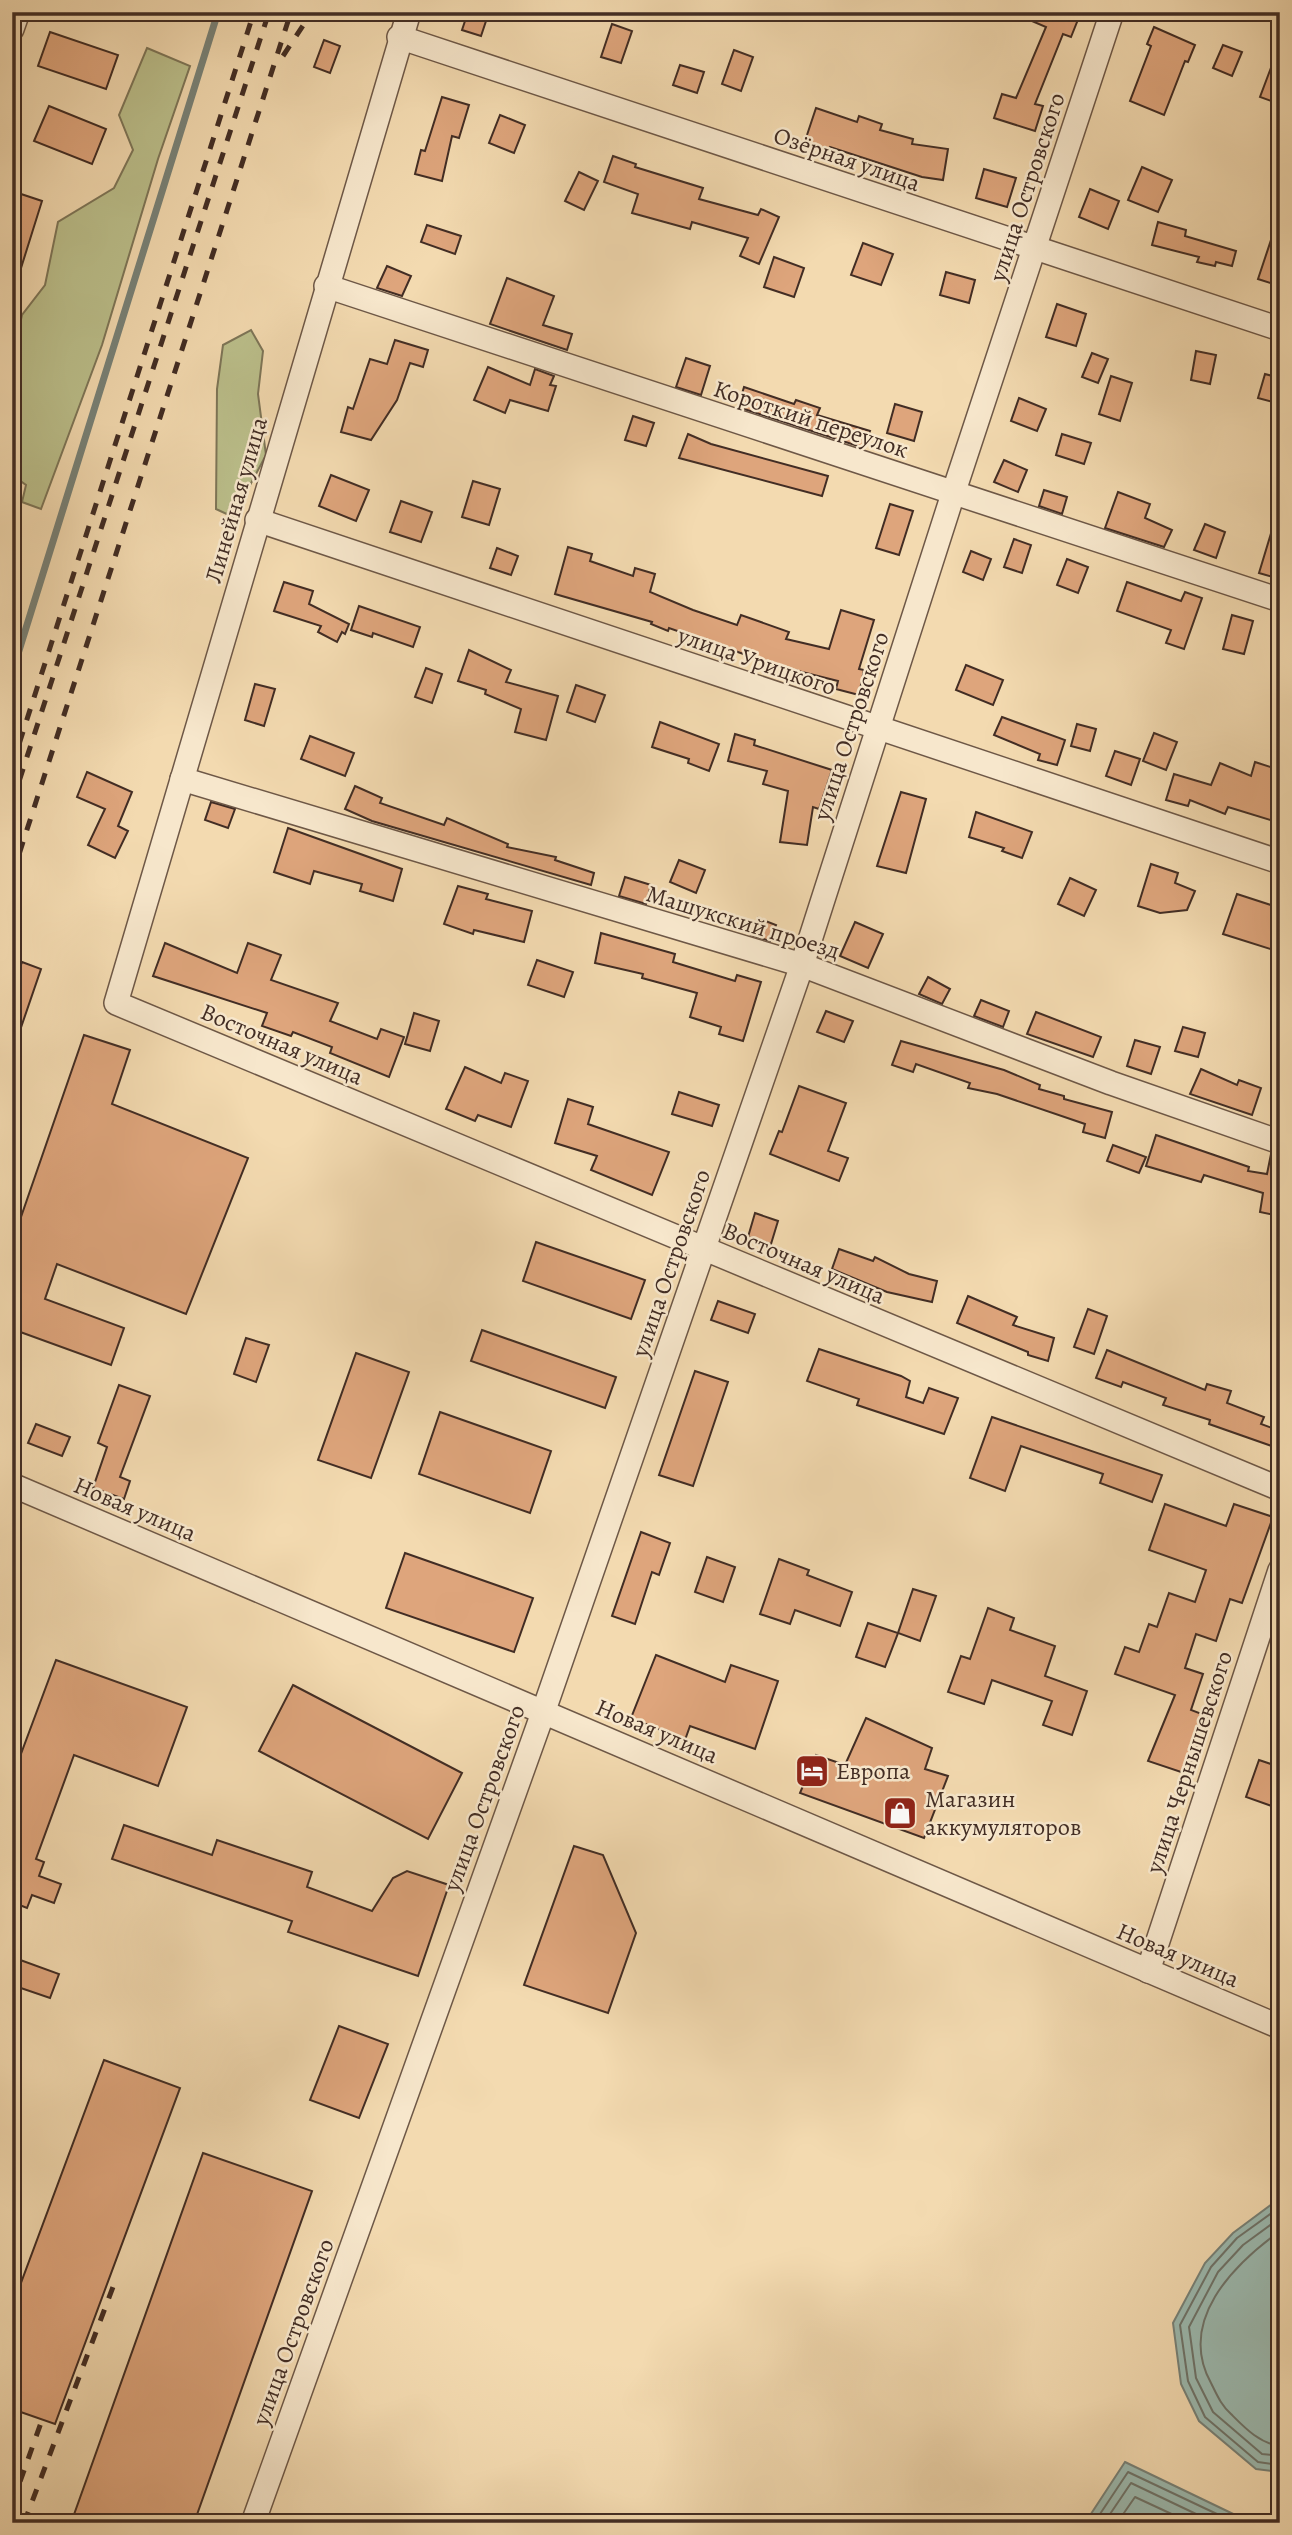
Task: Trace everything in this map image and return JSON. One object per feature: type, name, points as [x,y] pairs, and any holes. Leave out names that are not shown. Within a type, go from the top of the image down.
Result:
[{"type":"street","points":[[12,29],[18,12]]},
{"type":"street","name":"Линейная улица","points":[[116,1003],[399,37],[409,12]]},
{"type":"street","name":"улица Островского","points":[[253,2523],[544,1710],[802,965],[953,494],[1112,12]]},
{"type":"street","name":"Озёрная улица","points":[[399,37],[1034,250],[1280,328]]},
{"type":"street","name":"Короткий переулок","points":[[326,286],[1280,600]]},
{"type":"street","name":"улица Урицкого","points":[[257,520],[1280,862]]},
{"type":"street","name":"Машукский проезд","points":[[182,779],[802,965],[1111,1083],[1280,1142]]},
{"type":"street","name":"Восточная улица","points":[[116,1003],[1280,1489]]},
{"type":"street","name":"Новая улица","points":[[12,1485],[544,1710],[1280,2027]]},
{"type":"street","name":"улица Чернышевского","points":[[1148,1971],[1280,1570]]},
{"type":"green space","points":[[147,48],[190,66],[158,159],[102,345],[41,509],[22,502],[26,485],[12,475],[12,358],[22,315],[45,285],[58,222],[114,188],[133,150],[119,115]]},
{"type":"green space","points":[[251,330],[263,351],[258,394],[266,455],[233,517],[216,509],[217,389],[223,345]]},
{"type":"water","points":[[1280,2198],[1280,2472],[1256,2469],[1199,2421],[1181,2384],[1173,2323],[1205,2263],[1233,2233]]},
{"type":"water","points":[[1125,2462],[1252,2523],[1085,2523]]},
{"type":"building","points":[[468,12],[489,12],[481,36],[462,30]]},
{"type":"building","points":[[1011,12],[1081,12],[1071,37],[1063,34],[1035,104],[1043,106],[1035,131],[994,118],[1002,94],[1016,98],[1046,27]]},
{"type":"building","points":[[612,24],[632,31],[621,63],[601,57]]},
{"type":"building","points":[[1154,27],[1195,45],[1188,62],[1185,61],[1164,115],[1130,101],[1151,46],[1147,44]]},
{"type":"building","points":[[50,32],[118,55],[106,89],[38,66]]},
{"type":"building","points":[[324,40],[340,46],[330,73],[314,67]]},
{"type":"building","points":[[1223,45],[1242,52],[1232,76],[1213,68]]},
{"type":"building","points":[[1280,49],[1280,104],[1260,97]]},
{"type":"building","points":[[734,50],[753,57],[741,91],[722,84]]},
{"type":"building","points":[[680,65],[704,72],[697,93],[673,85]]},
{"type":"building","points":[[442,97],[469,105],[459,138],[452,136],[442,181],[415,174],[421,150],[425,151]]},
{"type":"building","points":[[49,106],[106,129],[92,164],[34,141]]},
{"type":"building","points":[[816,108],[857,122],[859,116],[882,124],[880,130],[913,139],[912,144],[948,149],[943,180],[922,177],[830,147],[828,152],[804,144]]},
{"type":"building","points":[[500,115],[525,125],[514,153],[489,143]]},
{"type":"building","points":[[613,156],[636,164],[635,167],[703,188],[699,199],[758,215],[761,209],[779,217],[759,264],[740,256],[748,238],[692,222],[690,229],[632,213],[638,194],[604,182]]},
{"type":"building","points":[[1142,167],[1172,180],[1158,212],[1128,200]]},
{"type":"building","points":[[984,169],[1016,178],[1007,207],[976,198]]},
{"type":"building","points":[[579,172],[598,181],[584,210],[565,201]]},
{"type":"building","points":[[1090,189],[1119,201],[1108,229],[1079,217]]},
{"type":"building","points":[[12,191],[42,201],[16,284],[12,283]]},
{"type":"building","points":[[1158,222],[1186,230],[1185,236],[1236,251],[1232,266],[1216,262],[1215,266],[1197,262],[1199,257],[1152,245]]},
{"type":"building","points":[[427,225],[461,236],[455,254],[421,242]]},
{"type":"building","points":[[1276,225],[1280,225],[1280,286],[1258,279]]},
{"type":"building","points":[[863,243],[893,254],[881,285],[851,275]]},
{"type":"building","points":[[774,257],[804,268],[794,297],[764,287]]},
{"type":"building","points":[[387,266],[411,276],[402,296],[377,288]]},
{"type":"building","points":[[946,272],[975,280],[969,303],[940,295]]},
{"type":"building","points":[[507,278],[554,296],[543,325],[572,334],[567,350],[490,324]]},
{"type":"building","points":[[1057,304],[1086,314],[1076,346],[1046,337]]},
{"type":"building","points":[[395,340],[428,350],[423,367],[410,363],[397,400],[371,440],[341,432],[348,407],[353,409],[370,359],[387,364]]},
{"type":"building","points":[[1196,351],[1216,355],[1210,384],[1191,380]]},
{"type":"building","points":[[1092,353],[1108,359],[1098,383],[1082,377]]},
{"type":"building","points":[[686,358],[710,366],[701,395],[676,387]]},
{"type":"building","points":[[488,367],[530,385],[535,369],[554,376],[550,385],[556,386],[548,411],[510,400],[505,413],[474,400]]},
{"type":"building","points":[[1265,374],[1280,378],[1280,404],[1258,398]]},
{"type":"building","points":[[1111,376],[1132,383],[1120,421],[1099,414]]},
{"type":"building","points":[[744,387],[794,404],[796,400],[820,408],[817,415],[870,431],[864,448],[738,407]]},
{"type":"building","points":[[1019,398],[1046,409],[1037,431],[1011,421]]},
{"type":"building","points":[[895,404],[922,412],[914,441],[887,433]]},
{"type":"building","points":[[633,416],[654,423],[646,446],[625,440]]},
{"type":"building","points":[[688,434],[711,444],[828,476],[822,496],[679,458]]},
{"type":"building","points":[[1062,434],[1091,443],[1084,464],[1056,455]]},
{"type":"building","points":[[1004,460],[1027,470],[1018,492],[994,482]]},
{"type":"building","points":[[331,475],[369,490],[356,521],[319,506]]},
{"type":"building","points":[[473,481],[500,489],[489,525],[462,517]]},
{"type":"building","points":[[1044,490],[1067,497],[1062,514],[1039,506]]},
{"type":"building","points":[[1118,492],[1150,504],[1145,518],[1172,530],[1164,547],[1105,528]]},
{"type":"building","points":[[401,501],[432,512],[421,542],[390,532]]},
{"type":"building","points":[[890,504],[913,511],[899,555],[876,548]]},
{"type":"building","points":[[1275,520],[1280,520],[1280,579],[1259,573]]},
{"type":"building","points":[[1205,524],[1225,532],[1216,558],[1194,550]]},
{"type":"building","points":[[1014,539],[1031,545],[1022,573],[1004,567]]},
{"type":"building","points":[[568,547],[592,554],[590,561],[633,576],[635,568],[655,574],[650,592],[737,625],[741,615],[789,632],[786,639],[829,649],[841,610],[874,620],[859,669],[864,670],[859,695],[836,689],[838,681],[778,666],[669,628],[668,631],[651,624],[652,622],[555,594]]},
{"type":"building","points":[[497,548],[518,556],[511,575],[490,568]]},
{"type":"building","points":[[971,551],[991,559],[983,580],[963,572]]},
{"type":"building","points":[[1067,559],[1088,567],[1078,593],[1057,585]]},
{"type":"building","points":[[284,582],[313,591],[309,604],[349,624],[345,634],[342,632],[337,642],[318,632],[321,626],[274,611]]},
{"type":"building","points":[[1127,582],[1181,601],[1185,592],[1202,598],[1184,649],[1166,643],[1171,630],[1117,611]]},
{"type":"building","points":[[359,606],[420,627],[413,647],[373,633],[372,637],[351,630]]},
{"type":"building","points":[[1232,615],[1253,621],[1244,654],[1223,649]]},
{"type":"building","points":[[469,650],[511,670],[506,682],[558,696],[546,740],[515,732],[521,709],[485,694],[486,690],[458,681]]},
{"type":"building","points":[[966,665],[1003,680],[993,705],[956,690]]},
{"type":"building","points":[[426,668],[442,674],[432,703],[415,697]]},
{"type":"building","points":[[255,684],[275,689],[264,726],[245,720]]},
{"type":"building","points":[[576,685],[605,695],[595,722],[567,712]]},
{"type":"building","points":[[1002,717],[1065,740],[1057,765],[1038,760],[1040,754],[994,735]]},
{"type":"building","points":[[660,722],[719,744],[709,771],[688,763],[689,759],[652,747]]},
{"type":"building","points":[[1077,724],[1096,729],[1090,751],[1071,746]]},
{"type":"building","points":[[1154,733],[1177,742],[1166,770],[1143,761]]},
{"type":"building","points":[[735,734],[755,740],[754,745],[832,770],[819,809],[813,807],[807,845],[780,842],[788,791],[763,784],[767,771],[728,761]]},
{"type":"building","points":[[310,736],[354,753],[345,776],[301,759]]},
{"type":"building","points":[[1115,751],[1140,759],[1131,785],[1106,776]]},
{"type":"building","points":[[1255,762],[1280,770],[1280,823],[1228,807],[1225,814],[1190,800],[1188,806],[1166,800],[1174,774],[1211,785],[1220,763],[1251,776]]},
{"type":"building","points":[[87,772],[132,792],[118,826],[128,831],[115,858],[88,845],[105,809],[77,797]]},
{"type":"building","points":[[355,786],[382,798],[380,803],[444,825],[447,818],[508,844],[507,847],[556,857],[555,860],[594,873],[591,885],[372,821],[345,809]]},
{"type":"building","points":[[901,792],[926,799],[906,873],[877,866]]},
{"type":"building","points":[[211,802],[235,809],[228,828],[205,820]]},
{"type":"building","points":[[976,812],[1032,832],[1022,858],[1002,851],[1004,848],[969,837]]},
{"type":"building","points":[[288,828],[402,869],[393,901],[360,891],[362,884],[314,871],[310,884],[274,872]]},
{"type":"building","points":[[679,860],[705,870],[696,893],[670,882]]},
{"type":"building","points":[[1151,864],[1178,873],[1175,883],[1195,891],[1187,910],[1160,913],[1138,906]]},
{"type":"building","points":[[625,877],[651,885],[646,904],[619,896]]},
{"type":"building","points":[[1070,878],[1096,890],[1084,916],[1058,904]]},
{"type":"building","points":[[458,886],[488,894],[486,899],[532,911],[524,942],[474,930],[473,934],[444,924]]},
{"type":"building","points":[[1237,894],[1280,908],[1280,952],[1223,934]]},
{"type":"building","points":[[758,918],[776,925],[770,941],[751,935]]},
{"type":"building","points":[[855,922],[883,934],[868,968],[840,956]]},
{"type":"building","points":[[601,933],[675,954],[673,962],[735,981],[737,975],[761,982],[743,1041],[719,1034],[721,1027],[690,1017],[697,993],[642,978],[643,974],[595,963]]},
{"type":"building","points":[[165,943],[237,973],[248,943],[281,955],[271,980],[338,1003],[330,1021],[377,1039],[381,1029],[404,1037],[389,1077],[330,1053],[332,1047],[293,1032],[291,1036],[262,1026],[267,1013],[153,976]]},
{"type":"building","points":[[537,960],[573,972],[564,997],[528,985]]},
{"type":"building","points":[[22,962],[41,969],[15,1045],[12,1045],[12,990]]},
{"type":"building","points":[[928,977],[950,989],[942,1004],[919,994]]},
{"type":"building","points":[[981,1000],[1009,1011],[1003,1027],[974,1016]]},
{"type":"building","points":[[826,1011],[853,1021],[844,1042],[817,1032]]},
{"type":"building","points":[[1036,1012],[1101,1037],[1093,1057],[1027,1034]]},
{"type":"building","points":[[414,1013],[439,1021],[430,1051],[405,1044]]},
{"type":"building","points":[[1183,1027],[1205,1033],[1198,1057],[1175,1051]]},
{"type":"building","points":[[84,1035],[130,1050],[112,1104],[248,1158],[186,1314],[57,1264],[45,1299],[124,1328],[111,1365],[12,1329],[12,1243]]},
{"type":"building","points":[[1135,1040],[1160,1047],[1151,1074],[1127,1066]]},
{"type":"building","points":[[901,1041],[1004,1070],[1040,1085],[1039,1089],[1064,1096],[1064,1099],[1112,1112],[1105,1138],[1083,1132],[1085,1124],[997,1094],[968,1088],[970,1083],[916,1064],[913,1072],[892,1065]]},
{"type":"building","points":[[465,1067],[501,1083],[505,1073],[528,1081],[511,1127],[478,1115],[475,1121],[446,1109]]},
{"type":"building","points":[[1201,1069],[1237,1085],[1239,1080],[1261,1088],[1252,1115],[1190,1094]]},
{"type":"building","points":[[799,1086],[846,1103],[828,1151],[848,1158],[839,1181],[770,1154],[779,1131],[782,1132]]},
{"type":"building","points":[[679,1092],[719,1105],[712,1126],[672,1114]]},
{"type":"building","points":[[568,1099],[593,1107],[588,1124],[669,1152],[652,1195],[591,1170],[597,1156],[555,1143]]},
{"type":"building","points":[[1156,1135],[1249,1167],[1248,1171],[1267,1174],[1271,1154],[1280,1156],[1280,1216],[1260,1212],[1263,1193],[1204,1175],[1201,1182],[1146,1166]]},
{"type":"building","points":[[1113,1145],[1146,1157],[1139,1173],[1107,1161]]},
{"type":"building","points":[[755,1213],[778,1221],[771,1244],[748,1237]]},
{"type":"building","points":[[536,1242],[645,1280],[631,1319],[523,1281]]},
{"type":"building","points":[[839,1249],[873,1261],[875,1257],[909,1274],[937,1281],[932,1302],[887,1292],[832,1269]]},
{"type":"building","points":[[968,1296],[1017,1317],[1013,1325],[1054,1338],[1048,1361],[1028,1355],[1028,1352],[957,1323]]},
{"type":"building","points":[[718,1301],[755,1314],[748,1333],[711,1320]]},
{"type":"building","points":[[1088,1309],[1107,1316],[1094,1354],[1074,1347]]},
{"type":"building","points":[[482,1330],[616,1377],[605,1408],[471,1361]]},
{"type":"building","points":[[246,1338],[269,1345],[256,1382],[234,1374]]},
{"type":"building","points":[[819,1349],[901,1376],[910,1381],[906,1397],[923,1403],[929,1388],[958,1398],[944,1434],[857,1405],[859,1399],[807,1381]]},
{"type":"building","points":[[1107,1350],[1205,1390],[1207,1384],[1231,1391],[1227,1403],[1264,1417],[1261,1424],[1280,1431],[1280,1449],[1209,1424],[1210,1420],[1163,1405],[1166,1398],[1123,1382],[1121,1387],[1096,1378]]},
{"type":"building","points":[[356,1353],[409,1372],[371,1478],[318,1460]]},
{"type":"building","points":[[695,1371],[728,1382],[693,1486],[659,1475]]},
{"type":"building","points":[[119,1385],[150,1396],[120,1477],[130,1481],[124,1499],[93,1488],[107,1447],[98,1443]]},
{"type":"building","points":[[440,1412],[551,1451],[530,1513],[419,1474]]},
{"type":"building","points":[[992,1417],[1162,1475],[1152,1502],[1100,1483],[1103,1474],[1021,1446],[1005,1491],[970,1478]]},
{"type":"building","points":[[36,1424],[70,1437],[62,1456],[28,1443]]},
{"type":"building","points":[[1165,1504],[1226,1526],[1234,1504],[1273,1517],[1242,1603],[1230,1599],[1216,1641],[1196,1634],[1185,1668],[1203,1674],[1191,1710],[1207,1716],[1187,1774],[1148,1761],[1175,1695],[1115,1674],[1125,1647],[1139,1652],[1149,1624],[1157,1627],[1169,1593],[1195,1602],[1206,1570],[1149,1550]]},
{"type":"building","points":[[641,1532],[670,1543],[659,1575],[652,1572],[635,1624],[612,1616]]},
{"type":"building","points":[[405,1553],[533,1598],[514,1652],[386,1608]]},
{"type":"building","points":[[707,1557],[735,1567],[723,1602],[695,1592]]},
{"type":"building","points":[[779,1559],[809,1570],[807,1575],[852,1592],[840,1626],[795,1610],[790,1624],[760,1614]]},
{"type":"building","points":[[913,1589],[936,1596],[920,1641],[898,1633]]},
{"type":"building","points":[[988,1608],[1014,1618],[1010,1630],[1055,1646],[1045,1676],[1087,1691],[1072,1735],[1043,1725],[1052,1701],[992,1680],[984,1704],[948,1692],[961,1656],[970,1659]]},
{"type":"building","points":[[868,1623],[898,1633],[885,1667],[856,1657]]},
{"type":"building","points":[[656,1655],[725,1682],[731,1665],[778,1681],[755,1749],[690,1726],[685,1740],[631,1718]]},
{"type":"building","points":[[56,1660],[187,1707],[158,1786],[74,1755],[36,1859],[44,1862],[39,1876],[61,1884],[54,1903],[32,1895],[27,1908],[12,1902],[12,1778]]},
{"type":"building","points":[[293,1685],[462,1773],[428,1839],[259,1751]]},
{"type":"building","points":[[866,1718],[932,1748],[925,1769],[948,1776],[924,1838],[800,1793],[816,1755],[845,1765]]},
{"type":"building","points":[[1259,1760],[1280,1767],[1280,1809],[1246,1797]]},
{"type":"building","points":[[124,1825],[212,1855],[217,1840],[312,1872],[307,1887],[372,1911],[393,1878],[407,1871],[449,1885],[418,1976],[288,1932],[292,1921],[112,1859]]},
{"type":"building","points":[[574,1846],[603,1855],[636,1933],[608,2013],[524,1985]]},
{"type":"building","points":[[12,1957],[59,1974],[50,1998],[12,1985]]},
{"type":"building","points":[[339,2026],[388,2044],[359,2118],[310,2100]]},
{"type":"building","points":[[104,2060],[180,2088],[55,2424],[12,2409],[12,2307]]},
{"type":"building","points":[[203,2153],[312,2191],[194,2523],[71,2523]]},
{"type":"waterway","points":[[12,673],[218,12]]},
{"type":"railway","points":[[12,766],[254,12]]},
{"type":"railway","points":[[12,803],[269,12]]},
{"type":"railway","points":[[12,876],[291,12]]},
{"type":"railway","points":[[283,56],[312,12]]},
{"type":"railway","points":[[24,2523],[113,2287]]},
{"type":"railway","points":[[12,2504],[42,2420]]},
{"type":"place","name":"Европа","points":[[812,1771]]},
{"type":"place","name":"Магазин аккумуляторов","points":[[900,1813]]}]
